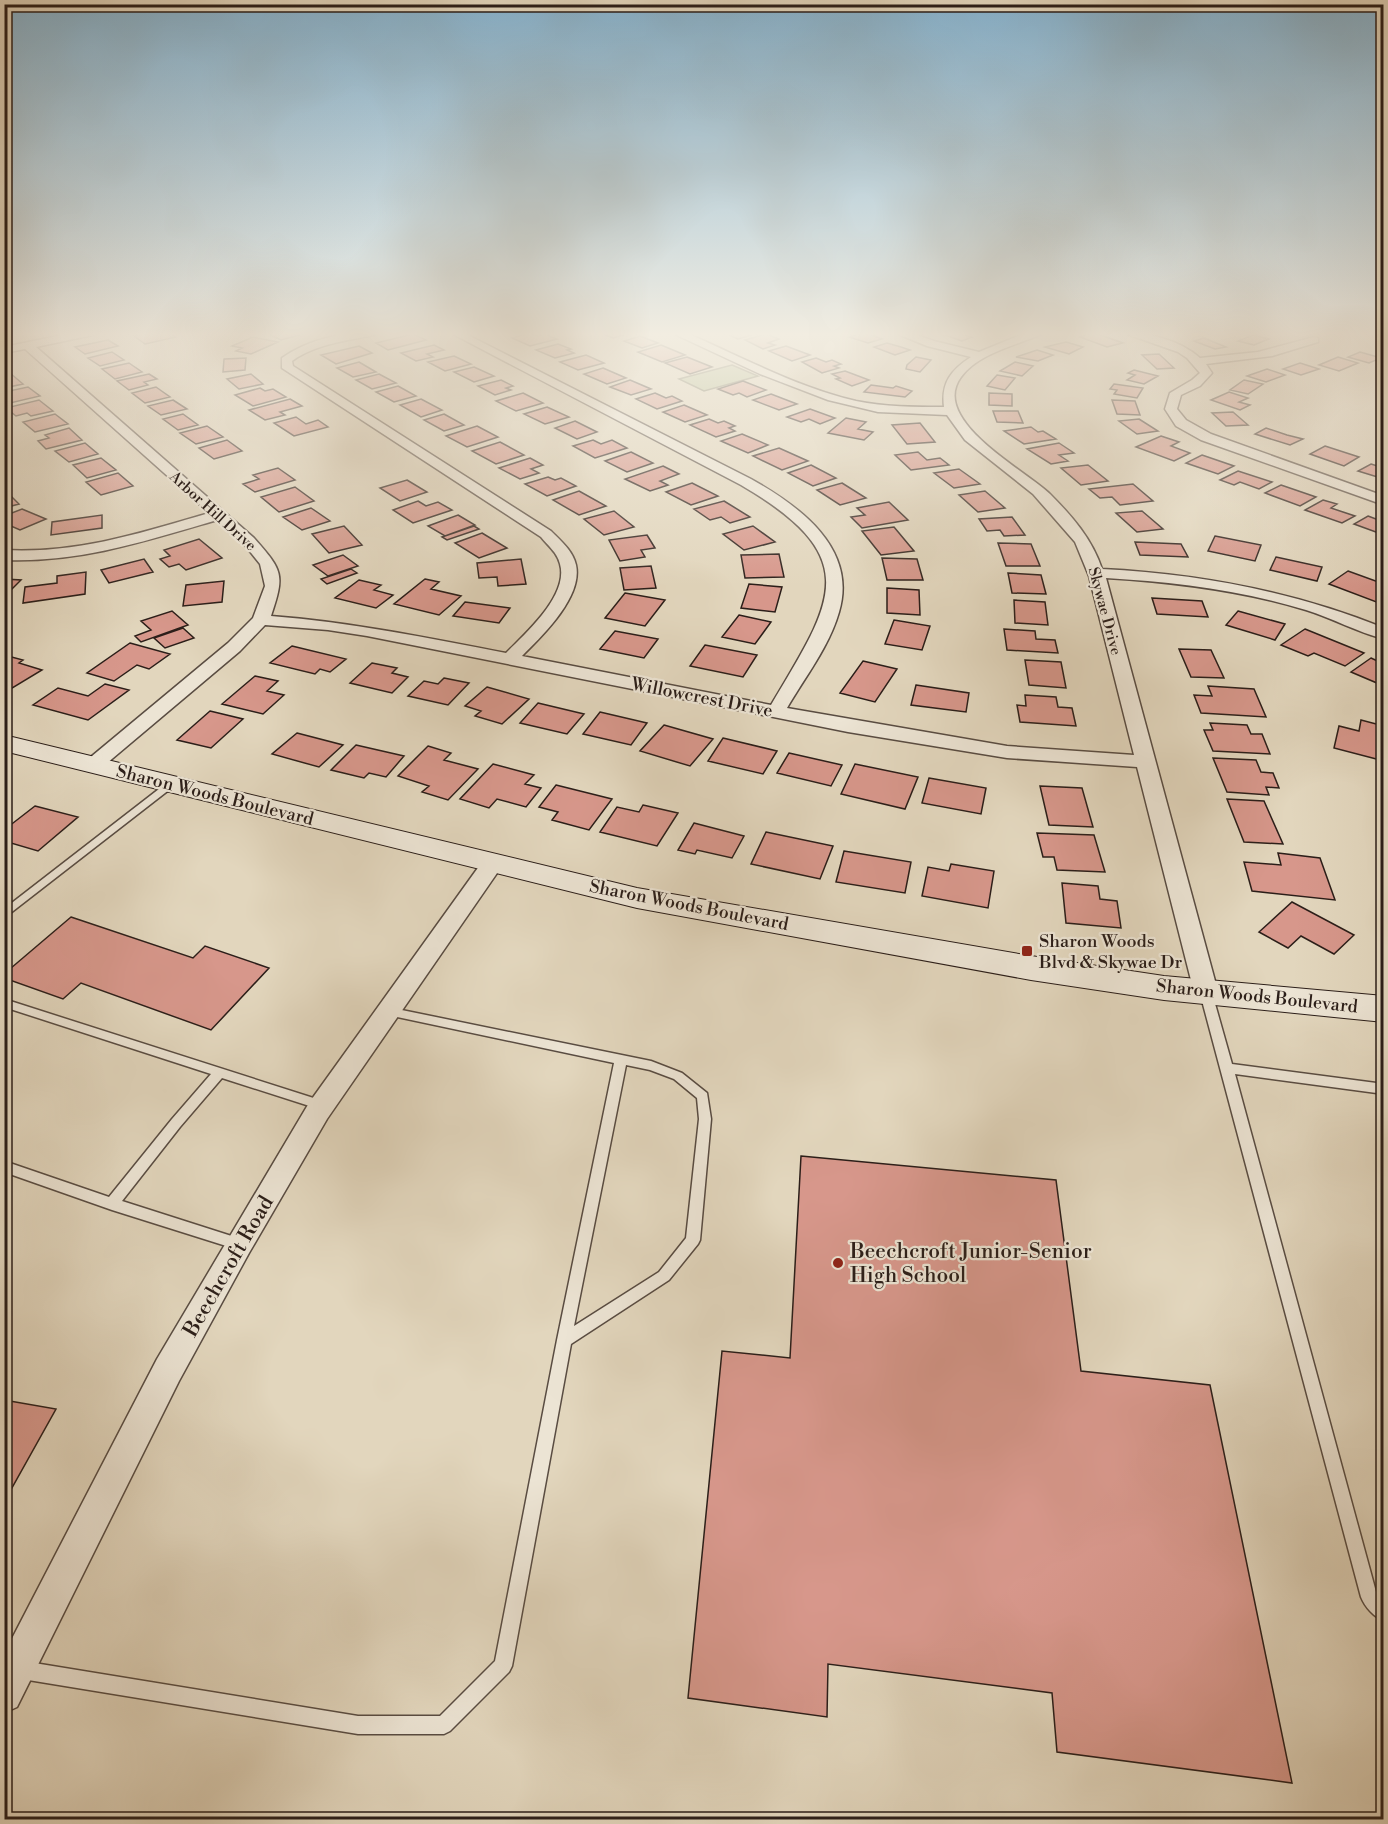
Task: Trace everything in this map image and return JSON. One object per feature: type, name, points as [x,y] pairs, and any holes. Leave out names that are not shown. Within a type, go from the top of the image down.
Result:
[{"type":"street","name":"Arbor Hill Drive","points":[[93,765],[234,647],[261,620],[273,586],[268,563],[249,541],[108,417]]},
{"type":"street","points":[[364,417],[546,534],[564,552],[569,571],[566,591],[555,609],[510,659]]},
{"type":"street","points":[[620,417],[782,502],[809,526],[825,549],[833,573],[834,598],[824,627],[776,712]]},
{"type":"street","name":"Skywae Drive","points":[[955,417],[963,430],[991,456],[1023,478],[1047,500],[1076,533],[1098,573],[1109,626],[1206,992]]},
{"type":"street","points":[[1177,417],[1181,423],[1206,437],[1383,501]]},
{"type":"street","points":[[4,555],[44,555],[94,549],[219,515]]},
{"type":"street","points":[[1098,573],[1200,581],[1251,589],[1329,612],[1383,634]]},
{"type":"street","name":"Willowcrest Drive","points":[[261,620],[338,626],[848,726],[1007,752],[1145,762]]},
{"type":"street","name":"Sharon Woods Boulevard","points":[[4,743],[649,900],[1031,968],[1206,992],[1383,1009]]},
{"type":"street","name":"Beechcroft Road","points":[[8,1677],[168,1370],[239,1244],[322,1105],[493,863]]},
{"type":"lane","points":[[4,915],[171,784]]},
{"type":"lane","points":[[1206,992],[1369,1597],[1383,1613]]},
{"type":"lane","points":[[4,1004],[322,1105]]},
{"type":"lane","points":[[387,1011],[651,1066],[678,1076],[703,1096],[705,1119],[693,1240],[664,1276],[564,1340]]},
{"type":"lane","points":[[8,1677],[231,1704],[358,1725],[444,1725],[503,1666],[564,1340],[621,1059]]},
{"type":"lane","points":[[1227,1068],[1383,1089]]},
{"type":"lane","points":[[112,1204],[220,1072]]},
{"type":"lane","points":[[4,1166],[112,1204],[239,1244]]},
{"type":"building","points":[[43,417],[59,417],[68,424],[35,432],[23,422]]},
{"type":"building","points":[[187,417],[198,425],[178,430],[163,419]]},
{"type":"building","points":[[260,417],[277,417],[265,420]]},
{"type":"building","points":[[296,417],[306,424],[318,420],[328,427],[294,436],[274,423]]},
{"type":"building","points":[[450,417],[464,425],[444,431],[424,420]]},
{"type":"building","points":[[531,417],[569,417],[545,424]]},
{"type":"building","points":[[674,417],[700,417],[685,422]]},
{"type":"building","points":[[787,417],[835,418],[820,424],[809,419],[801,422]]},
{"type":"building","points":[[995,417],[1021,417],[1023,423],[997,422]]},
{"type":"building","points":[[1216,417],[1239,417],[1248,425],[1226,426]]},
{"type":"building","points":[[846,418],[866,422],[858,429],[873,432],[864,440],[828,433]]},
{"type":"building","points":[[709,419],[718,423],[724,421],[735,426],[729,428],[735,431],[716,437],[690,425]]},
{"type":"building","points":[[1139,419],[1158,431],[1137,434],[1119,421]]},
{"type":"building","points":[[575,421],[597,432],[577,439],[555,428]]},
{"type":"building","points":[[920,423],[935,442],[907,444],[892,425]]},
{"type":"building","points":[[207,426],[223,437],[196,444],[180,433]]},
{"type":"building","points":[[477,426],[498,437],[467,447],[446,436]]},
{"type":"building","points":[[1031,427],[1056,439],[1024,444],[1004,431]]},
{"type":"building","points":[[69,428],[82,440],[46,449],[38,441],[49,438],[45,435]]},
{"type":"building","points":[[1266,428],[1303,439],[1290,445],[1255,434]]},
{"type":"building","points":[[742,434],[768,445],[748,453],[721,441]]},
{"type":"building","points":[[1161,436],[1179,442],[1171,446],[1190,453],[1174,461],[1136,447]]},
{"type":"building","points":[[227,440],[242,451],[214,459],[199,448]]},
{"type":"building","points":[[593,440],[601,444],[612,440],[627,448],[595,458],[573,446]]},
{"type":"building","points":[[500,442],[524,455],[496,464],[472,451]]},
{"type":"building","points":[[85,443],[98,454],[69,462],[55,451]]},
{"type":"building","points":[[1059,443],[1074,453],[1059,455],[1068,461],[1051,464],[1027,449]]},
{"type":"building","points":[[1325,446],[1359,457],[1344,466],[1310,454]]},
{"type":"building","points":[[779,448],[808,461],[782,470],[753,456]]},
{"type":"building","points":[[631,452],[653,463],[627,472],[605,461]]},
{"type":"building","points":[[918,452],[927,460],[940,458],[949,465],[911,470],[895,455]]},
{"type":"building","points":[[1202,455],[1234,466],[1218,474],[1186,463]]},
{"type":"building","points":[[101,458],[116,470],[87,478],[73,465]]},
{"type":"building","points":[[530,458],[543,465],[531,469],[539,473],[520,479],[499,468]]},
{"type":"building","points":[[1371,464],[1384,468],[1384,479],[1358,471]]},
{"type":"building","points":[[811,465],[836,478],[813,486],[788,473]]},
{"type":"building","points":[[1088,465],[1108,481],[1081,485],[1061,468]]},
{"type":"building","points":[[663,466],[679,474],[660,481],[668,485],[650,491],[625,479]]},
{"type":"building","points":[[278,468],[295,480],[255,492],[243,484],[259,479],[253,475]]},
{"type":"building","points":[[959,469],[980,484],[954,488],[934,473]]},
{"type":"building","points":[[1238,471],[1272,482],[1259,489],[1240,482],[1234,485],[1220,480]]},
{"type":"building","points":[[118,473],[133,486],[101,495],[86,482]]},
{"type":"building","points":[[548,477],[555,480],[561,478],[576,486],[547,496],[525,484]]},
{"type":"building","points":[[407,480],[427,492],[400,501],[380,488]]},
{"type":"building","points":[[692,483],[718,496],[691,505],[666,492]]},
{"type":"building","points":[[842,483],[866,498],[840,505],[817,490]]},
{"type":"building","points":[[1133,484],[1153,501],[1120,505],[1112,497],[1100,498],[1089,489]]},
{"type":"building","points":[[1281,485],[1316,497],[1300,506],[1265,493]]},
{"type":"building","points":[[295,487],[314,501],[279,512],[261,497]]},
{"type":"building","points":[[6,491],[19,504],[4,508]]},
{"type":"building","points":[[579,491],[606,506],[579,515],[553,500]]},
{"type":"building","points":[[985,491],[1005,508],[978,512],[959,495]]},
{"type":"building","points":[[1323,500],[1337,504],[1331,508],[1355,516],[1342,523],[1305,510]]},
{"type":"building","points":[[418,501],[426,506],[438,502],[452,510],[413,523],[393,510]]},
{"type":"building","points":[[724,501],[750,517],[730,523],[721,517],[710,520],[694,509]]},
{"type":"building","points":[[889,502],[908,520],[862,528],[851,517],[865,515],[857,508]]},
{"type":"building","points":[[311,508],[330,521],[302,530],[283,517]]},
{"type":"building","points":[[22,509],[46,519],[20,530],[4,523],[4,516]]},
{"type":"building","points":[[614,511],[634,527],[604,535],[584,519]]},
{"type":"building","points":[[1142,511],[1163,529],[1137,532],[1116,513]]},
{"type":"building","points":[[102,515],[102,528],[51,535],[52,522]]},
{"type":"building","points":[[458,515],[475,525],[445,536],[428,526]]},
{"type":"building","points":[[1368,516],[1384,522],[1384,535],[1354,524]]},
{"type":"building","points":[[1012,517],[1025,535],[1004,536],[1000,530],[987,531],[979,519]]},
{"type":"building","points":[[344,526],[362,545],[329,553],[312,534]]},
{"type":"building","points":[[474,526],[479,529],[447,540],[442,537]]},
{"type":"building","points":[[753,526],[775,542],[744,550],[723,534]]},
{"type":"building","points":[[894,527],[914,551],[881,555],[862,531]]},
{"type":"building","points":[[482,533],[507,548],[479,558],[455,543]]},
{"type":"building","points":[[647,535],[655,548],[641,550],[645,557],[620,561],[609,540]]},
{"type":"building","points":[[1215,536],[1261,545],[1255,561],[1208,551]]},
{"type":"building","points":[[199,539],[222,558],[186,570],[179,564],[169,567],[160,559],[170,556],[164,550]]},
{"type":"building","points":[[1135,542],[1181,544],[1188,557],[1140,555]]},
{"type":"building","points":[[998,543],[1031,544],[1040,566],[1006,566]]},
{"type":"building","points":[[779,554],[784,577],[745,578],[741,555]]},
{"type":"building","points":[[343,555],[358,566],[328,576],[313,565]]},
{"type":"building","points":[[1276,557],[1322,567],[1317,581],[1270,570]]},
{"type":"building","points":[[882,558],[917,559],[923,580],[887,580]]},
{"type":"building","points":[[144,559],[153,572],[109,583],[101,570]]},
{"type":"building","points":[[521,559],[526,584],[498,586],[497,577],[479,578],[477,563]]},
{"type":"building","points":[[651,566],[656,588],[624,590],[620,568]]},
{"type":"building","points":[[351,569],[357,573],[327,584],[321,579]]},
{"type":"building","points":[[1348,571],[1384,584],[1384,599],[1379,603],[1329,584]]},
{"type":"building","points":[[86,572],[85,594],[23,603],[25,587],[57,583],[57,576]]},
{"type":"building","points":[[1008,573],[1041,575],[1046,594],[1012,593]]},
{"type":"building","points":[[4,579],[21,580],[4,597]]},
{"type":"building","points":[[425,579],[439,582],[431,589],[461,596],[439,615],[394,604]]},
{"type":"building","points":[[359,580],[381,585],[374,590],[393,595],[376,608],[335,598]]},
{"type":"building","points":[[224,581],[222,602],[183,606],[186,585]]},
{"type":"building","points":[[749,584],[782,587],[775,612],[741,608]]},
{"type":"building","points":[[887,588],[919,590],[920,615],[887,613]]},
{"type":"building","points":[[625,593],[665,600],[645,626],[605,618]]},
{"type":"building","points":[[1152,598],[1202,601],[1208,617],[1157,614]]},
{"type":"building","points":[[1014,600],[1045,602],[1048,625],[1015,623]]},
{"type":"building","points":[[465,602],[510,608],[499,623],[453,616]]},
{"type":"building","points":[[172,611],[188,625],[141,642],[135,636],[151,630],[141,621]]},
{"type":"building","points":[[1238,611],[1285,624],[1275,640],[1226,625]]},
{"type":"building","points":[[739,615],[771,622],[755,644],[722,637]]},
{"type":"building","points":[[894,620],[930,626],[922,650],[885,644]]},
{"type":"building","points":[[183,628],[194,638],[165,648],[154,638]]},
{"type":"building","points":[[1004,629],[1035,631],[1036,639],[1055,640],[1058,653],[1007,650]]},
{"type":"building","points":[[1305,629],[1364,653],[1345,666],[1314,653],[1308,656],[1281,645]]},
{"type":"building","points":[[615,631],[658,639],[644,658],[600,649]]},
{"type":"building","points":[[130,643],[170,654],[149,669],[137,665],[114,681],[87,673]]},
{"type":"building","points":[[705,645],[757,655],[743,677],[690,666]]},
{"type":"building","points":[[292,646],[346,659],[330,672],[320,669],[315,674],[270,663]]},
{"type":"building","points":[[1179,649],[1211,650],[1224,678],[1191,677]]},
{"type":"building","points":[[4,655],[23,660],[19,663],[42,670],[4,693]]},
{"type":"building","points":[[1371,658],[1384,664],[1384,686],[1351,672]]},
{"type":"building","points":[[1025,660],[1061,662],[1066,688],[1029,685]]},
{"type":"building","points":[[863,661],[897,669],[875,702],[840,693]]},
{"type":"building","points":[[372,663],[397,668],[392,673],[408,677],[392,693],[350,683]]},
{"type":"building","points":[[255,676],[278,681],[267,691],[284,695],[263,714],[222,704]]},
{"type":"building","points":[[444,678],[469,683],[448,705],[408,696],[424,681],[438,684]]},
{"type":"building","points":[[105,684],[129,690],[88,720],[33,705],[58,688],[88,696]]},
{"type":"building","points":[[916,685],[969,693],[966,712],[911,705]]},
{"type":"building","points":[[1208,686],[1254,689],[1266,717],[1201,713],[1194,695],[1212,696]]},
{"type":"building","points":[[487,687],[529,699],[502,724],[475,716],[481,711],[465,706]]},
{"type":"building","points":[[1025,695],[1056,697],[1058,707],[1072,708],[1076,726],[1020,722],[1017,705],[1026,706]]},
{"type":"building","points":[[538,703],[584,714],[567,734],[520,723]]},
{"type":"building","points":[[210,711],[243,719],[211,748],[177,740]]},
{"type":"building","points":[[600,712],[647,723],[631,745],[583,734]]},
{"type":"building","points":[[1361,720],[1384,726],[1384,761],[1334,748],[1339,726],[1359,731]]},
{"type":"building","points":[[1210,723],[1247,725],[1251,734],[1262,734],[1270,754],[1213,751],[1204,730],[1213,730]]},
{"type":"building","points":[[664,725],[713,739],[690,766],[640,751]]},
{"type":"building","points":[[297,733],[343,745],[319,767],[272,754]]},
{"type":"building","points":[[723,738],[777,751],[763,774],[708,761]]},
{"type":"building","points":[[356,745],[404,756],[386,777],[369,773],[364,778],[331,770]]},
{"type":"building","points":[[428,746],[451,753],[444,760],[478,769],[448,800],[422,792],[429,786],[398,776]]},
{"type":"building","points":[[789,753],[842,765],[831,786],[777,773]]},
{"type":"building","points":[[1213,758],[1256,760],[1261,772],[1273,773],[1279,788],[1266,787],[1269,795],[1227,792]]},
{"type":"building","points":[[493,764],[534,775],[525,784],[541,788],[526,807],[497,799],[489,808],[460,799]]},
{"type":"building","points":[[855,764],[918,777],[905,809],[841,794]]},
{"type":"building","points":[[929,778],[986,788],[981,814],[922,803]]},
{"type":"building","points":[[556,785],[612,799],[589,830],[552,820],[558,812],[539,807]]},
{"type":"building","points":[[1040,786],[1082,788],[1093,827],[1049,825]]},
{"type":"building","points":[[1227,799],[1264,801],[1283,844],[1244,842]]},
{"type":"building","points":[[643,805],[678,813],[657,846],[600,832],[617,807],[639,812]]},
{"type":"building","points":[[35,806],[78,817],[38,851],[4,841],[4,830]]},
{"type":"building","points":[[694,823],[744,836],[732,858],[697,850],[695,854],[678,850]]},
{"type":"building","points":[[766,832],[833,846],[820,879],[751,864]]},
{"type":"building","points":[[1037,833],[1094,835],[1105,872],[1057,870],[1054,857],[1043,857]]},
{"type":"building","points":[[844,851],[911,862],[905,893],[836,882]]},
{"type":"building","points":[[1278,853],[1320,858],[1335,900],[1252,891],[1244,862],[1281,865]]},
{"type":"building","points":[[951,864],[994,871],[988,908],[922,896],[928,867],[949,871]]},
{"type":"building","points":[[1062,883],[1098,886],[1100,899],[1117,901],[1121,928],[1066,923]]},
{"type":"building","points":[[1292,902],[1354,935],[1334,954],[1301,936],[1288,948],[1259,932]]},
{"type":"building","points":[[71,917],[193,958],[205,946],[269,968],[211,1030],[81,983],[63,999],[4,978],[4,974]]},
{"type":"building","points":[[801,1156],[1056,1180],[1081,1371],[1210,1385],[1292,1783],[1057,1752],[1052,1693],[828,1664],[827,1717],[688,1698],[722,1351],[790,1358]]},
{"type":"building","points":[[4,1400],[56,1409],[4,1502]]},
{"type":"place","name":"Sharon Woods Blvd & Skywae Dr","points":[[1027,951]]},
{"type":"place","name":"Beechcroft Junior-Senior High School","points":[[838,1263]]}]
